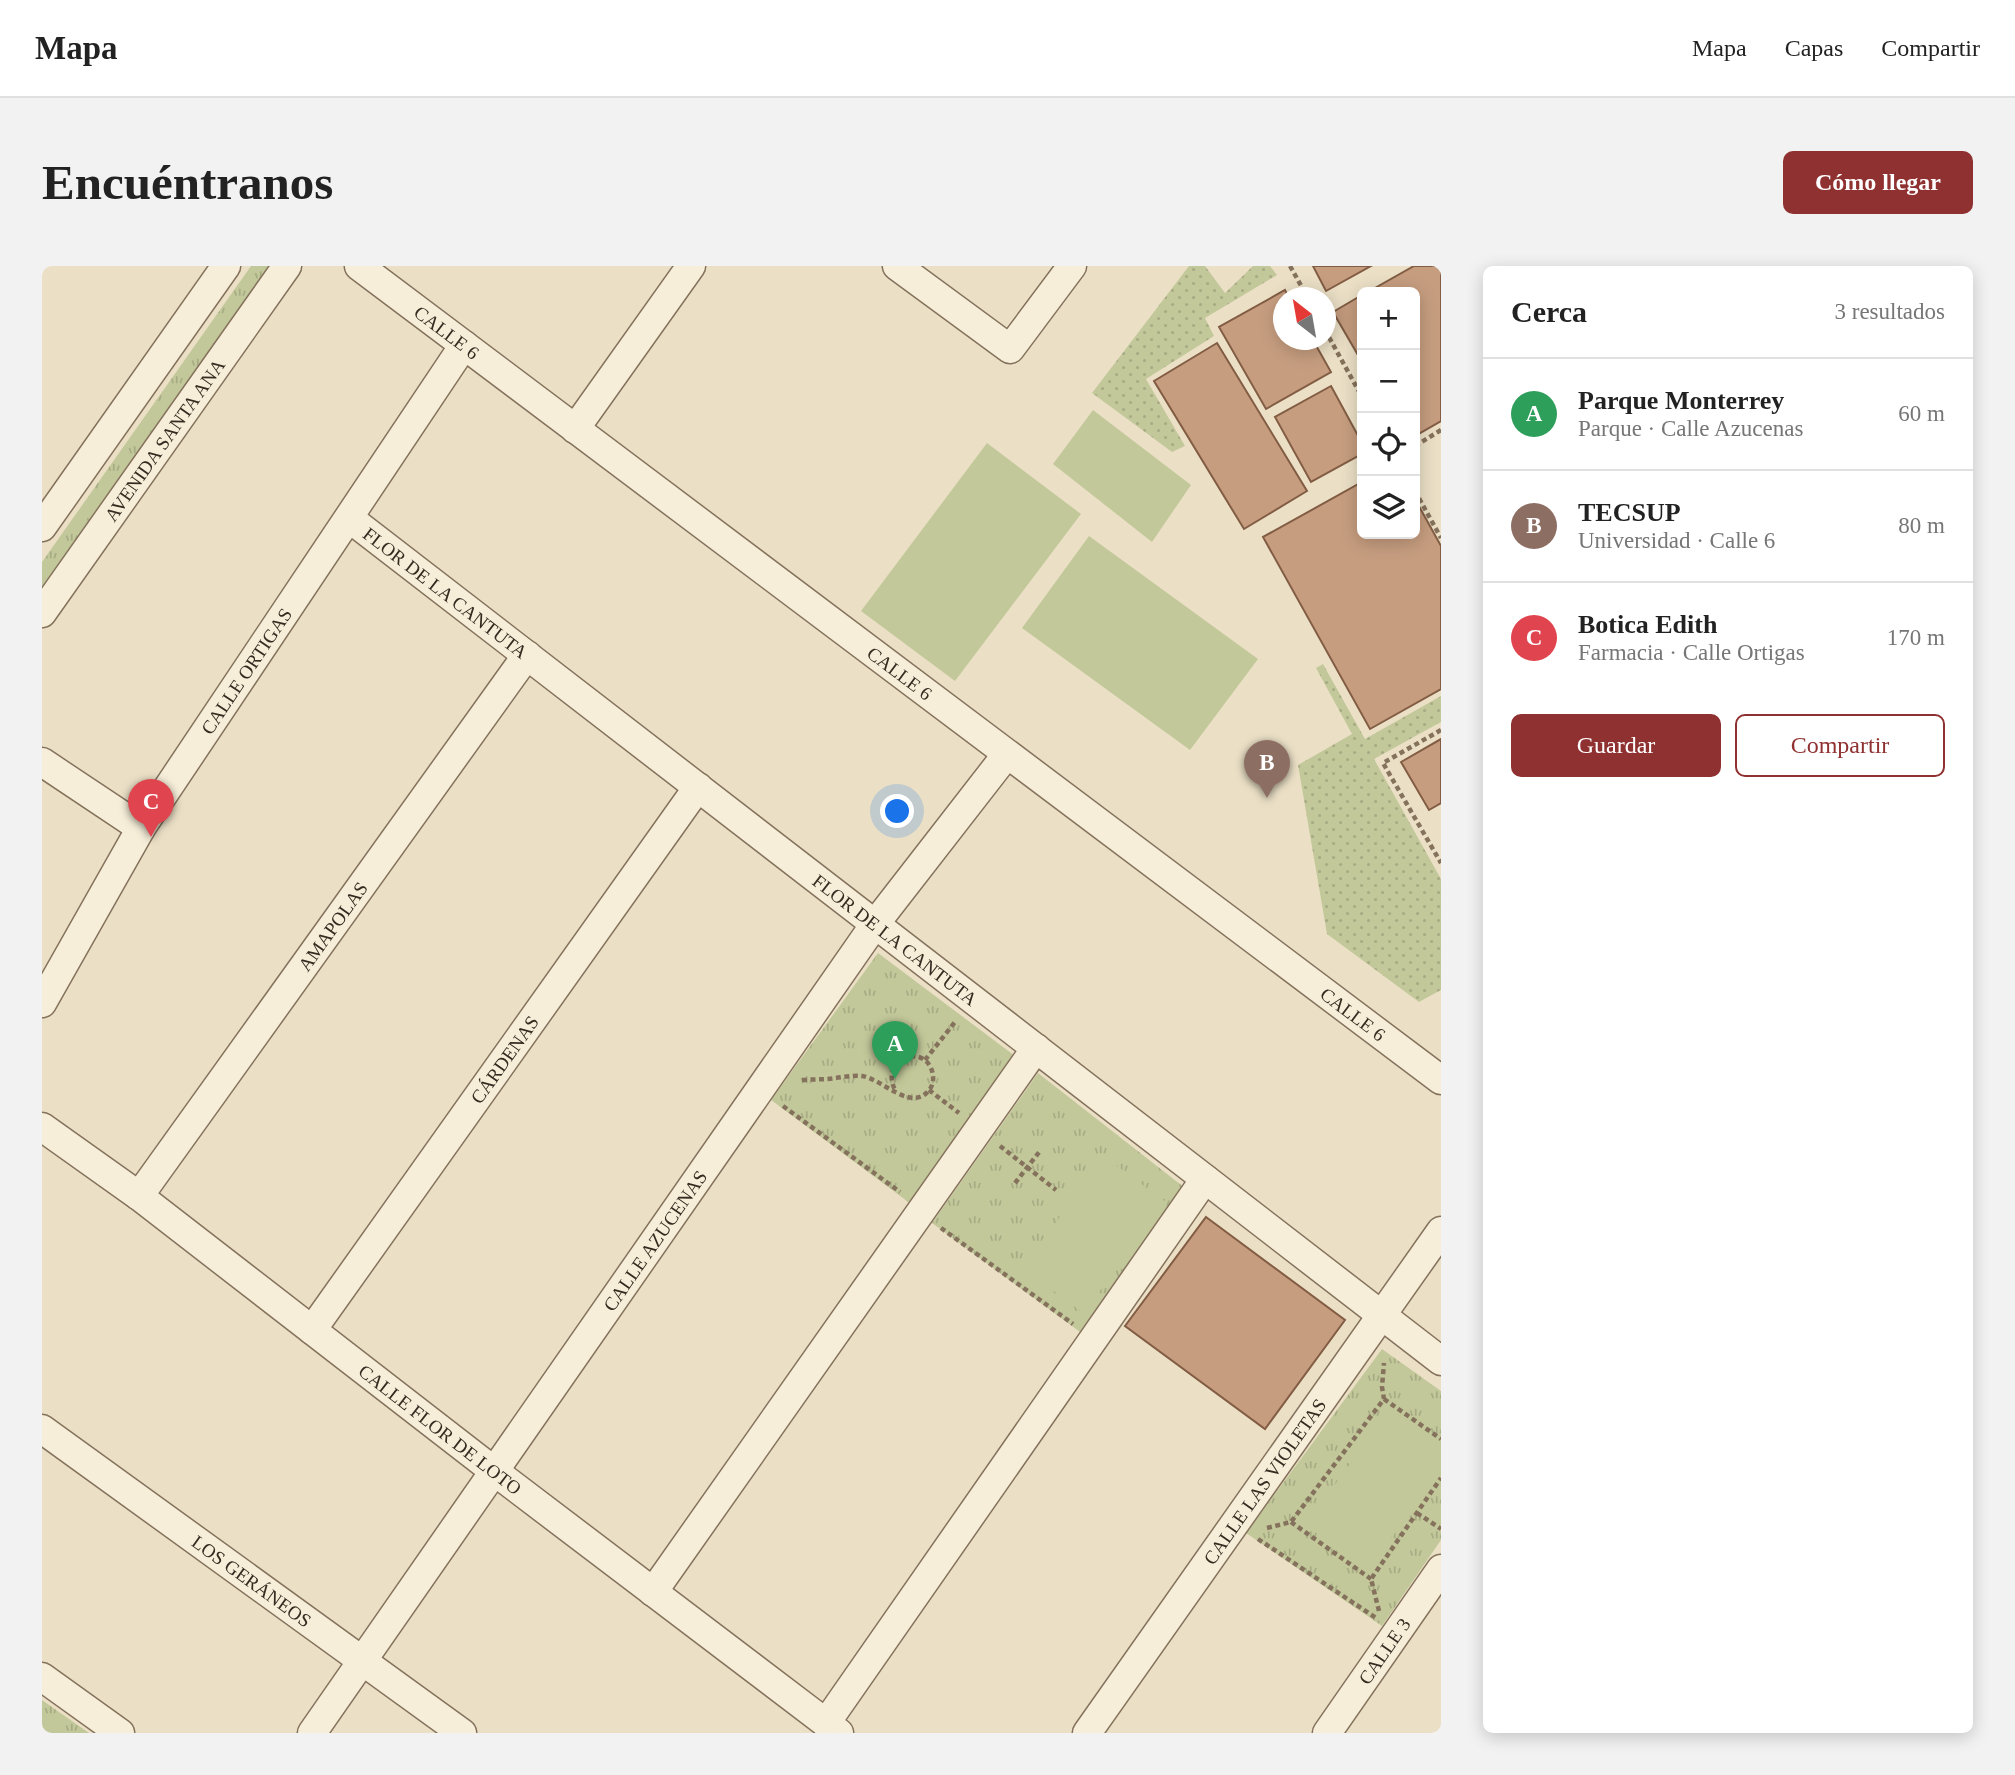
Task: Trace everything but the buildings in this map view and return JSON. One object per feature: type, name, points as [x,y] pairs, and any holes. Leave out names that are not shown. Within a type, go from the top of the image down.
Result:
[{"type":"street","points":[[42,527],[226,266]]},
{"type":"street","name":"AVENIDA SANTA ANA","points":[[42,613],[287,266]]},
{"type":"street","name":"CALLE 6","points":[[359,266],[1441,1080]]},
{"type":"street","points":[[575,429],[691,266]]},
{"type":"street","points":[[897,266],[1010,349],[1072,266]]},
{"type":"street","name":"CALLE ORTIGAS","points":[[42,1003],[141,828],[464,345]]},
{"type":"street","name":"FLOR DE LA CANTUTA","points":[[349,518],[1441,1361]]},
{"type":"street","name":"AMAPOLAS","points":[[139,1196],[527,655]]},
{"type":"street","name":"CALLE AZUCENAS","points":[[312,1733],[875,924],[1007,754]]},
{"type":"street","points":[[42,762],[141,828]]},
{"type":"street","name":"CÁRDENAS","points":[[312,1330],[698,787]]},
{"type":"street","points":[[653,1592],[929,1216],[1036,1048]]},
{"type":"street","name":"CALLE FLOR DE LOTO","points":[[42,1127],[139,1196],[832,1728]]},
{"type":"street","points":[[832,1728],[1205,1179]]},
{"type":"street","name":"CALLE LAS VIOLETAS","points":[[1087,1733],[1441,1231]]},
{"type":"street","name":"LOS GERÁNEOS","points":[[42,1429],[462,1733]]},
{"type":"street","name":"CALLE 3","points":[[1327,1733],[1441,1569]]},
{"type":"street","points":[[42,1676],[120,1733]]},
{"type":"path","points":[[1290,266],[1301,287]]},
{"type":"path","points":[[1336,350],[1357,388]]},
{"type":"path","points":[[1420,443],[1441,430]]},
{"type":"path","points":[[1420,500],[1441,538]]},
{"type":"path","points":[[1440,861],[1383,763],[1441,730]]},
{"type":"path","points":[[925,1060],[958,1018]]},
{"type":"path","points":[[798,1080],[860,1076],[875,1079],[902,1096],[922,1097],[933,1083],[930,1066],[925,1060],[915,1056],[905,1057],[892,1071],[891,1081],[895,1090]]},
{"type":"path","points":[[760,1089],[1081,1330]]},
{"type":"path","points":[[929,1090],[960,1114]]},
{"type":"path","points":[[994,1141],[1056,1190]]},
{"type":"path","points":[[1015,1183],[1040,1151]]},
{"type":"path","points":[[1258,1530],[1291,1522],[1384,1399],[1383,1352]]},
{"type":"path","points":[[1384,1399],[1441,1439]]},
{"type":"path","points":[[1371,1579],[1441,1478]]},
{"type":"path","points":[[1417,1513],[1441,1529]]},
{"type":"path","points":[[1247,1532],[1382,1622],[1371,1579],[1291,1522]]},
{"type":"green space","points":[[251,266],[275,266],[42,594],[42,562]]},
{"type":"green space","points":[[1189,266],[1205,266],[1225,293],[1253,266],[1270,266],[1277,275],[1205,318],[1214,336],[1146,379],[1185,446],[1172,452],[1092,393]]},
{"type":"green space","points":[[1093,410],[1191,485],[1152,542],[1053,464]]},
{"type":"green space","points":[[987,443],[1081,514],[955,681],[861,611]]},
{"type":"green space","points":[[1089,536],[1258,659],[1190,750],[1022,628]]},
{"type":"green space","points":[[1323,664],[1365,739],[1441,696],[1441,722],[1374,759],[1441,879],[1441,990],[1419,1002],[1327,934],[1298,765],[1352,734],[1316,668]]},
{"type":"green space","points":[[878,953],[1019,1059],[915,1207],[771,1100]]},
{"type":"green space","points":[[1038,1073],[1185,1188],[1080,1332],[932,1223]]},
{"type":"green space","points":[[1105,1157],[1167,1203],[1083,1313],[1022,1267]]},
{"type":"green space","points":[[1382,1349],[1441,1391],[1441,1540],[1382,1626],[1246,1533]]},
{"type":"green space","points":[[1387,1415],[1441,1455],[1441,1472],[1371,1565],[1309,1519]]},
{"type":"green space","points":[[42,1700],[89,1733],[42,1733]]},
{"type":"place","name":"TECSUP","points":[[1267,798]]},
{"type":"place","name":"Botica Edith","points":[[151,837]]},
{"type":"place","name":"Parque Monterrey","points":[[895,1079]]}]
